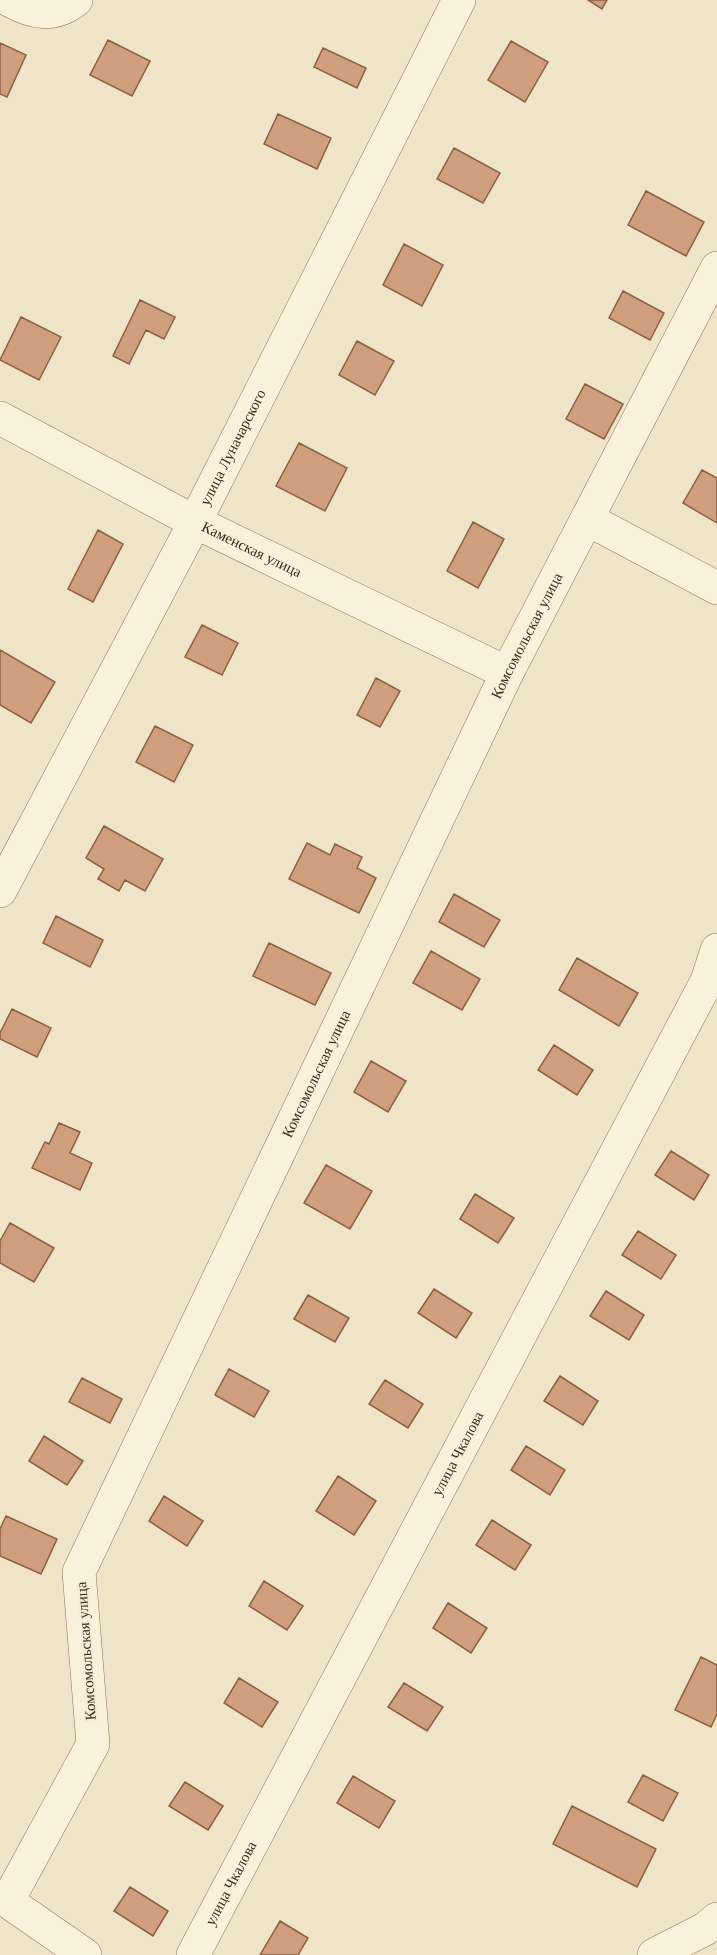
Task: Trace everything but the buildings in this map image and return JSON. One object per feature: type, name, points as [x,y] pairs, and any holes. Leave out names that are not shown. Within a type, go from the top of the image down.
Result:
[{"type":"street","points":[[9,0],[29,10],[46,13],[64,10],[76,0]]},
{"type":"street","name":"улица Луначарского","points":[[0,891],[195,522],[459,0]]},
{"type":"street","name":"Комсомольская улица","points":[[4,1898],[93,1744],[80,1572],[507,673],[717,268]]},
{"type":"street","name":"Каменская улица","points":[[0,418],[195,522],[507,673]]},
{"type":"street","points":[[587,519],[717,588]]},
{"type":"street","name":"улица Чкалова","points":[[193,1955],[707,981],[717,950]]},
{"type":"street","points":[[4,1898],[85,1955]]},
{"type":"street","points":[[654,1955],[705,1929],[717,1919]]}]
